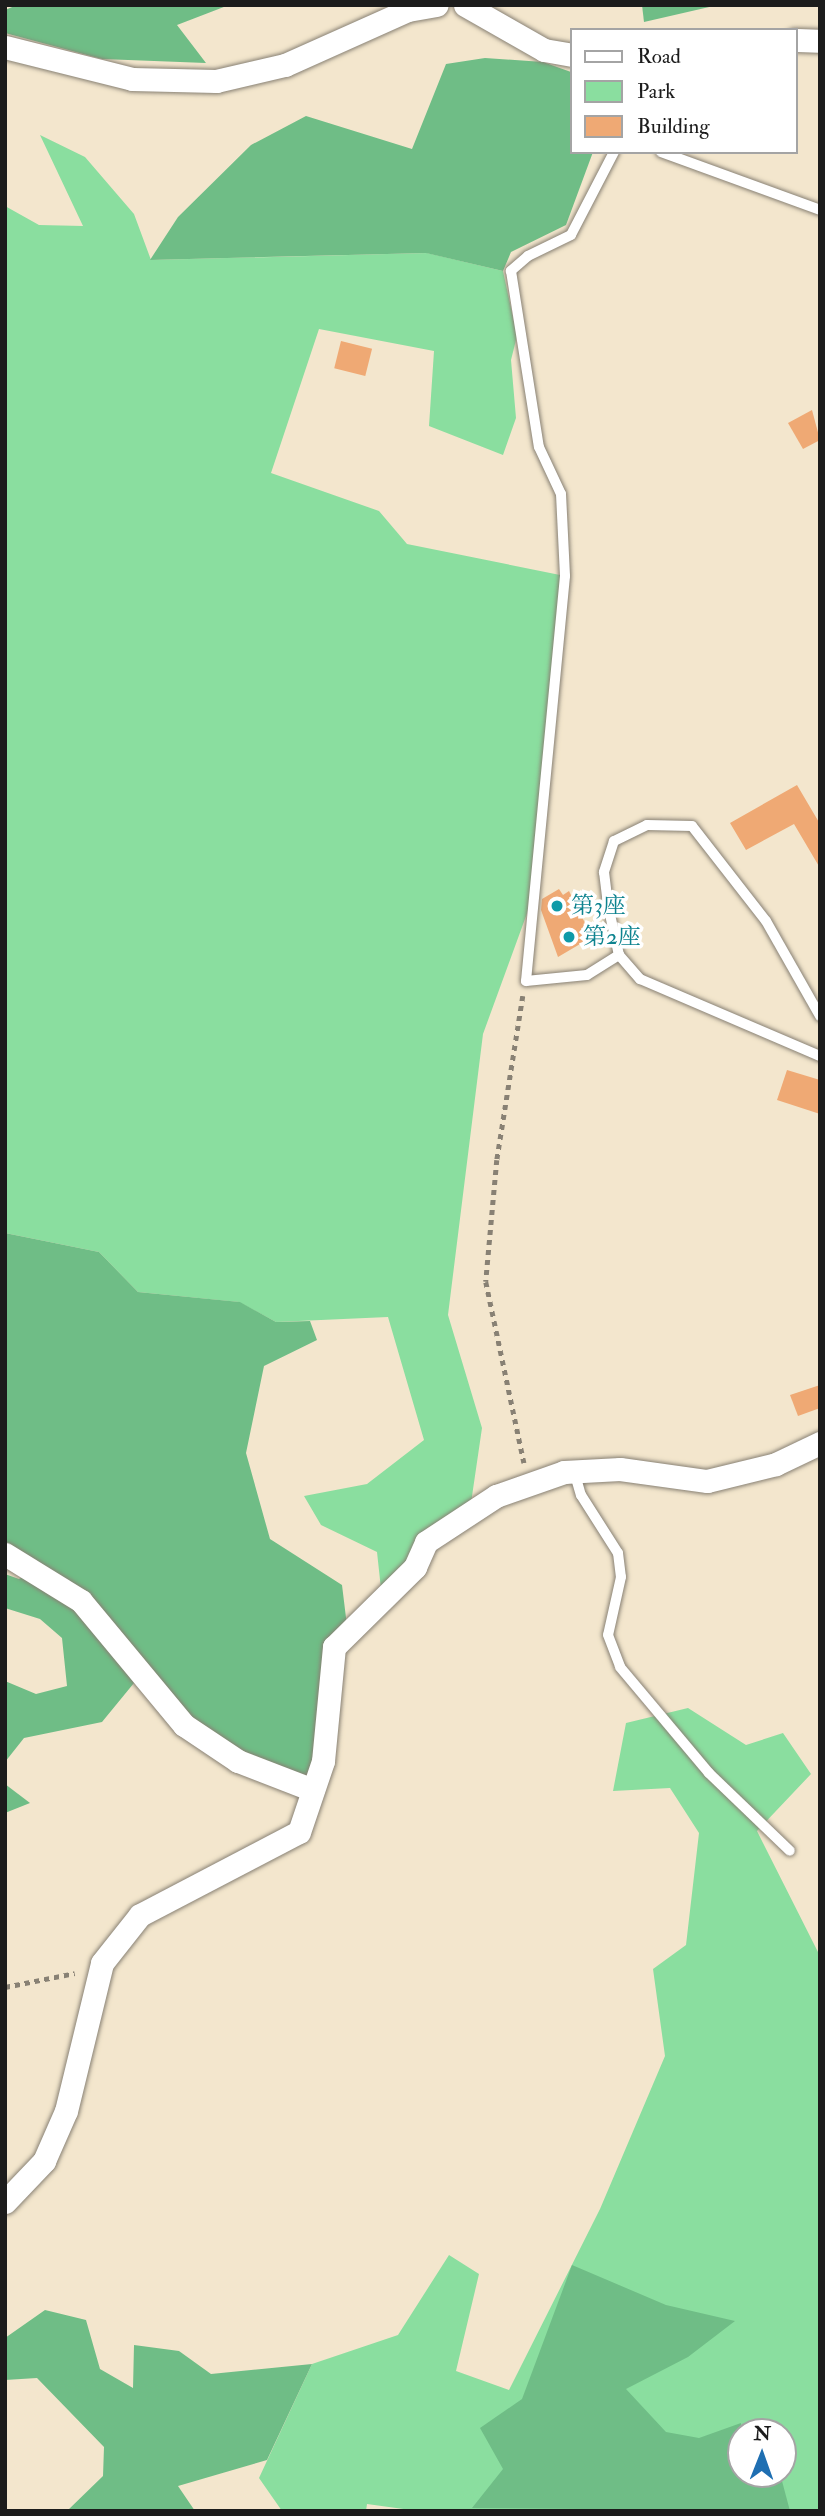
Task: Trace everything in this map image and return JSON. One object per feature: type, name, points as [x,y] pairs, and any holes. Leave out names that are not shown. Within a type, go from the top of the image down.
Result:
[{"type":"street","points":[[5,47],[132,79],[216,81],[285,65],[408,10],[437,5]]},
{"type":"street","points":[[465,5],[544,50],[570,55]]},
{"type":"street","points":[[797,40],[820,41]]},
{"type":"street","points":[[5,2202],[44,2161],[66,2111],[100,1968],[140,1915],[299,1832],[323,1760],[334,1647],[415,1567],[426,1542],[496,1496],[574,1471],[707,1481],[776,1464],[820,1443]]},
{"type":"street","points":[[5,1554],[81,1601],[184,1725],[238,1761],[313,1790]]},
{"type":"lane","points":[[613,154],[571,235],[528,256],[511,271],[539,447],[561,494],[565,576],[526,981],[587,975],[619,955]]},
{"type":"lane","points":[[667,154],[820,210]]},
{"type":"lane","points":[[820,1016],[766,921],[692,826],[646,825],[614,841],[604,872],[619,955],[640,979],[820,1056]]},
{"type":"lane","points":[[574,1471],[581,1495],[618,1553],[621,1577],[608,1635],[620,1667],[709,1773],[790,1851]]},
{"type":"path","points":[[526,981],[497,1160],[486,1282],[531,1484]]},
{"type":"path","points":[[5,1987],[100,1968]]},
{"type":"green space","points":[[17,5],[229,5],[177,25],[206,63],[102,59],[5,33],[5,10]]},
{"type":"green space","points":[[642,5],[718,5],[644,22]]},
{"type":"green space","points":[[485,58],[543,62],[570,72],[570,154],[592,154],[566,225],[511,252],[503,271],[426,253],[150,260],[178,217],[251,145],[306,116],[412,149],[446,64]]},
{"type":"green space","points":[[40,135],[85,157],[134,214],[151,260],[427,253],[503,271],[517,336],[511,360],[516,418],[503,455],[429,426],[434,351],[319,329],[271,473],[379,511],[407,544],[565,576],[537,886],[483,1034],[448,1315],[482,1428],[471,1503],[381,1589],[377,1552],[321,1525],[304,1496],[367,1484],[424,1440],[388,1317],[276,1322],[239,1302],[138,1292],[99,1252],[5,1233],[5,206],[39,225],[83,226]]},
{"type":"green space","points":[[5,1233],[99,1252],[138,1292],[240,1302],[276,1322],[310,1321],[317,1340],[264,1366],[246,1453],[270,1539],[342,1585],[348,1634],[313,1790],[230,1755],[143,1672],[102,1722],[24,1738],[5,1762],[5,1681],[36,1694],[67,1686],[62,1638],[40,1619],[5,1608],[5,1574],[19,1579],[33,1571],[5,1552]]},
{"type":"green space","points":[[688,1708],[746,1745],[783,1733],[811,1774],[757,1831],[820,1956],[820,2511],[418,2511],[367,2504],[366,2511],[282,2511],[259,2478],[312,2364],[398,2335],[449,2255],[479,2274],[456,2371],[509,2390],[600,2209],[665,2056],[653,1969],[686,1945],[699,1833],[670,1788],[613,1791],[626,1723]]},
{"type":"green space","points":[[5,1784],[30,1803],[5,1813]]},
{"type":"green space","points":[[572,2265],[666,2305],[735,2321],[688,2357],[626,2389],[666,2432],[699,2438],[727,2428],[727,2488],[784,2488],[790,2511],[472,2508],[503,2469],[480,2428],[522,2399]]},
{"type":"green space","points":[[45,2310],[86,2320],[100,2369],[133,2388],[134,2345],[179,2351],[211,2374],[312,2364],[267,2460],[178,2486],[195,2511],[67,2511],[103,2476],[104,2447],[37,2378],[5,2380],[5,2338]]},
{"type":"building","points":[[341,341],[372,349],[365,376],[334,368]]},
{"type":"building","points":[[812,410],[820,440],[803,449],[788,423]]},
{"type":"building","points":[[797,785],[820,824],[820,868],[794,824],[746,850],[730,823]]},
{"type":"building","points":[[559,889],[563,895],[569,891],[592,937],[558,957],[541,910],[542,899]]},
{"type":"building","points":[[787,1070],[820,1080],[820,1114],[777,1100]]},
{"type":"building","points":[[820,1385],[820,1408],[798,1416],[790,1395]]},
{"type":"place","name":"第3座","points":[[557,906]]},
{"type":"place","name":"第2座","points":[[569,937]]}]
